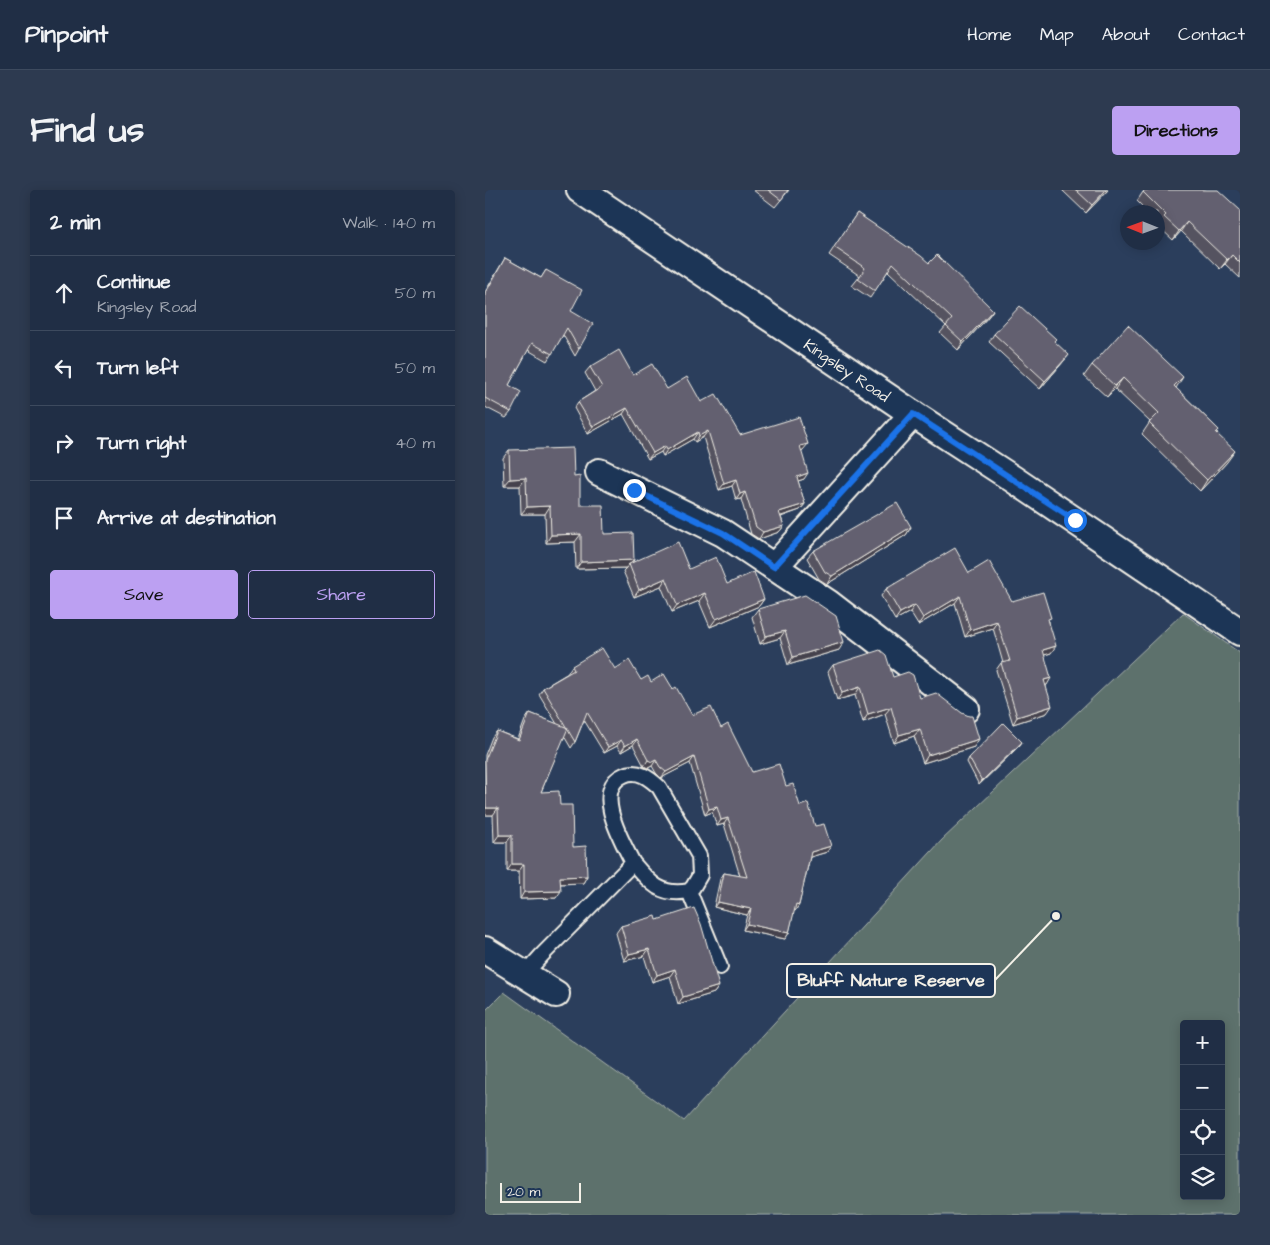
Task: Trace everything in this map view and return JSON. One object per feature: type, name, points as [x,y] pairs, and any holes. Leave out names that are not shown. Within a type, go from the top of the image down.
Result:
[{"type":"street","name":"Kingsley Road","points":[[580,190],[1240,632]]},
{"type":"street","points":[[774,567],[913,414]]},
{"type":"street","points":[[599,472],[723,533],[828,603],[966,709]]},
{"type":"street","points":[[487,955],[525,974],[556,994]]},
{"type":"lane","points":[[631,773],[641,774],[659,787],[699,856],[699,875],[689,891],[678,893],[660,888],[649,882],[633,863],[615,826],[609,797],[615,781],[631,773]]},
{"type":"lane","points":[[525,974],[633,863]]},
{"type":"lane","points":[[689,891],[721,967]]},
{"type":"green space","points":[[1183,613],[1240,653],[1240,1215],[485,1215],[485,1011],[504,992],[684,1121],[942,840]]},
{"type":"building","points":[[768,190],[788,190],[781,200]]},
{"type":"building","points":[[1076,190],[1106,190],[1092,205]]},
{"type":"building","points":[[1145,190],[1218,190],[1240,210],[1240,263],[1232,255],[1227,260],[1187,222],[1179,231],[1165,218],[1165,205],[1156,205],[1143,192]]},
{"type":"building","points":[[857,213],[929,263],[937,255],[993,310],[963,342],[946,326],[952,319],[893,263],[875,291],[858,279],[865,268],[834,247]]},
{"type":"building","points":[[505,258],[541,278],[546,270],[582,290],[571,311],[593,324],[579,349],[567,328],[552,354],[532,343],[509,385],[521,392],[511,412],[485,398],[485,294]]},
{"type":"building","points":[[1020,306],[1056,339],[1054,341],[1069,355],[1045,381],[994,334]]},
{"type":"building","points":[[1128,325],[1183,377],[1174,386],[1219,430],[1216,433],[1235,451],[1207,480],[1149,423],[1159,413],[1123,378],[1115,386],[1092,365]]},
{"type":"building","points":[[619,350],[633,375],[652,364],[667,389],[687,377],[701,402],[716,394],[740,435],[799,417],[808,444],[800,446],[808,473],[797,477],[805,504],[779,512],[784,526],[763,532],[756,527],[745,492],[740,494],[736,480],[724,484],[708,431],[699,436],[698,432],[667,450],[665,446],[653,453],[627,408],[593,427],[578,402],[602,387],[590,367]]},
{"type":"building","points":[[573,448],[574,477],[580,476],[580,505],[603,505],[604,534],[633,533],[634,560],[581,562],[581,534],[551,535],[550,506],[527,507],[526,478],[510,479],[509,450]]},
{"type":"building","points":[[897,503],[911,527],[832,576],[825,572],[813,551]]},
{"type":"building","points":[[678,542],[689,569],[716,557],[727,584],[754,572],[764,599],[716,619],[705,593],[677,605],[666,578],[639,590],[629,564]]},
{"type":"building","points":[[955,548],[969,573],[989,561],[1012,601],[1043,592],[1051,618],[1048,619],[1056,646],[1043,650],[1051,678],[1044,680],[1052,706],[1017,717],[1001,663],[1010,661],[997,621],[970,630],[960,596],[923,618],[915,605],[900,613],[886,589]]},
{"type":"building","points":[[805,595],[836,616],[844,642],[793,657],[785,631],[766,636],[758,609]]},
{"type":"building","points":[[602,648],[615,669],[629,660],[641,680],[648,676],[651,682],[664,674],[673,689],[676,687],[692,715],[711,707],[721,728],[728,724],[752,772],[779,764],[786,786],[793,784],[800,806],[808,803],[815,826],[824,824],[831,846],[811,852],[799,905],[796,904],[789,933],[747,924],[751,909],[718,902],[724,873],[747,877],[728,818],[721,820],[717,807],[709,809],[694,757],[666,772],[656,760],[652,762],[648,760],[637,739],[625,746],[621,740],[608,747],[587,712],[575,742],[543,688],[574,670],[572,666]]},
{"type":"building","points":[[880,650],[886,655],[893,677],[908,672],[913,675],[920,698],[936,693],[962,713],[972,716],[979,739],[928,755],[920,729],[899,735],[891,707],[868,714],[860,687],[842,693],[833,665]]},
{"type":"building","points":[[530,713],[568,728],[541,792],[559,791],[560,805],[572,805],[573,847],[586,846],[587,876],[560,877],[561,891],[524,892],[524,864],[512,864],[512,835],[499,835],[498,808],[486,808],[485,760],[497,731],[519,740]]},
{"type":"building","points":[[1003,723],[1022,742],[982,781],[969,758]]},
{"type":"building","points":[[694,908],[701,924],[719,986],[683,997],[675,969],[657,975],[649,949],[629,954],[621,926],[656,916],[657,920]]},
{"type":"place","name":"Bluff Nature Reserve","points":[[1056,916]]},
{"type":"route","points":[[634,490],[723,533],[774,567],[913,414],[1075,520]]}]
